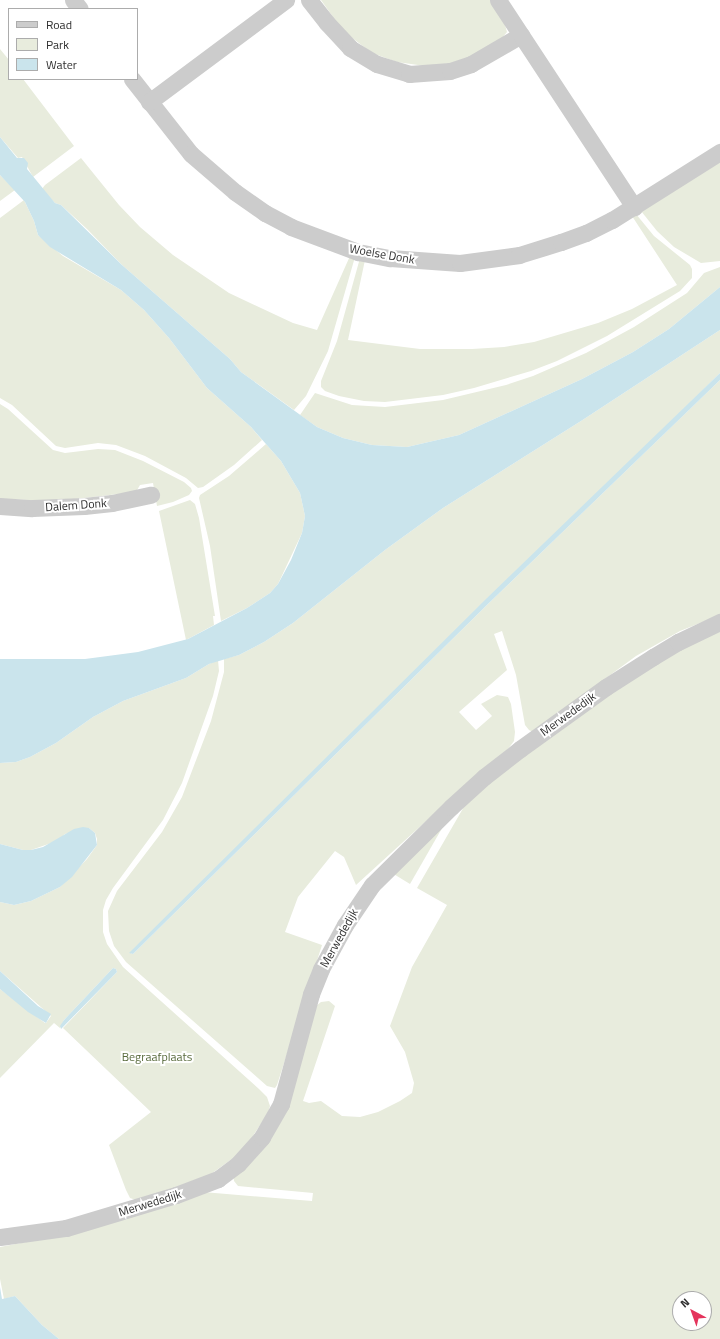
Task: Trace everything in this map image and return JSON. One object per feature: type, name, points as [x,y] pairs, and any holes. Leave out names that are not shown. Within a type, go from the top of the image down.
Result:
[{"type":"street","points":[[73,0],[79,8]]},
{"type":"street","points":[[149,102],[286,0]]},
{"type":"street","points":[[309,0],[326,23],[350,48],[377,64],[409,74],[450,71],[464,67],[521,35]]},
{"type":"street","points":[[498,0],[634,207]]},
{"type":"street","name":"Woelse Donk","points":[[133,80],[191,154],[235,192],[265,213],[291,227],[358,252],[390,258],[460,262],[519,255],[586,233],[634,207],[720,152]]},
{"type":"street","name":"Dalem Donk","points":[[0,506],[32,508],[84,506],[112,503],[151,495]]},
{"type":"street","name":"Merwededijk","points":[[0,1237],[66,1228],[176,1196],[218,1179],[238,1164],[262,1137],[281,1104],[311,994],[321,969],[345,925],[372,885],[451,807],[484,777],[520,749],[606,687],[653,657],[678,642],[720,622]]},
{"type":"green space","points":[[321,0],[492,0],[503,18],[507,32],[497,44],[470,59],[432,67],[397,62],[372,53],[343,31]]},
{"type":"green space","points":[[0,49],[8,59],[8,80],[24,80],[74,146],[33,177],[22,157],[18,158],[0,137]]},
{"type":"green space","points":[[81,158],[119,205],[140,227],[173,255],[229,293],[293,323],[317,330],[350,256],[355,257],[328,351],[306,396],[294,410],[241,372],[230,359],[122,265],[87,229],[61,205],[55,203],[42,189],[45,185]]},
{"type":"green space","points":[[720,159],[720,261],[701,263],[674,247],[657,231],[641,211]]},
{"type":"green space","points":[[0,175],[15,190],[0,201]]},
{"type":"green space","points":[[24,200],[34,221],[38,235],[63,256],[121,290],[144,310],[169,338],[207,388],[251,427],[262,440],[234,465],[203,487],[198,488],[186,478],[145,456],[116,445],[98,443],[65,448],[56,446],[12,405],[0,398],[0,218]]},
{"type":"green space","points":[[636,214],[654,236],[690,265],[692,269],[692,278],[680,291],[607,336],[557,361],[531,371],[474,388],[443,395],[385,402],[364,401],[339,396],[325,391],[321,387],[321,381],[337,341],[360,258],[365,260],[348,340],[420,349],[472,349],[504,347],[534,342],[598,323],[632,309],[677,285],[632,216]]},
{"type":"green space","points":[[720,267],[720,287],[669,329],[633,352],[582,379],[459,435],[407,447],[372,445],[343,438],[317,427],[300,415],[315,393],[352,405],[385,407],[443,400],[506,385],[533,376],[586,353],[634,327],[687,293],[704,273]]},
{"type":"green space","points":[[720,330],[720,373],[131,954],[133,954],[489,603],[720,380],[720,615],[680,631],[636,656],[533,732],[525,725],[516,675],[502,631],[494,634],[507,670],[459,712],[476,730],[492,716],[481,704],[497,695],[508,697],[511,704],[515,732],[514,741],[508,749],[470,781],[356,885],[344,857],[335,851],[298,897],[285,932],[322,945],[277,1085],[275,1088],[267,1086],[126,962],[114,946],[109,931],[108,911],[117,891],[162,832],[182,797],[211,721],[224,672],[224,659],[239,655],[264,642],[293,623],[385,550],[443,508],[581,421]]},
{"type":"green space","points":[[0,404],[8,409],[53,450],[65,453],[98,449],[115,450],[143,461],[184,482],[191,488],[192,491],[189,495],[173,502],[157,506],[153,483],[140,485],[136,492],[58,501],[0,499]]},
{"type":"green space","points":[[266,444],[281,461],[300,493],[305,516],[302,533],[278,584],[270,593],[247,608],[221,621],[210,546],[199,498],[200,495],[229,476]]},
{"type":"green space","points":[[190,500],[195,504],[199,518],[215,616],[213,616],[214,625],[186,640],[159,511]]},
{"type":"green space","points":[[720,629],[720,1339],[59,1339],[42,1325],[15,1296],[4,1299],[0,1279],[0,1247],[68,1234],[203,1192],[312,1201],[313,1193],[238,1186],[234,1181],[233,1175],[259,1151],[316,1006],[321,1002],[329,1001],[335,1006],[303,1101],[309,1103],[321,1101],[342,1116],[360,1117],[378,1112],[412,1093],[414,1083],[405,1052],[390,1026],[412,967],[447,905],[417,888],[465,805],[481,789],[582,712],[673,652]]},
{"type":"green space","name":"Begraafplaats","points":[[218,660],[219,671],[213,696],[182,783],[163,820],[113,888],[106,900],[103,910],[103,932],[107,944],[123,967],[259,1089],[267,1097],[270,1106],[268,1113],[243,1151],[211,1174],[139,1201],[130,1198],[109,1145],[151,1112],[63,1028],[117,972],[116,969],[113,968],[64,1020],[60,1028],[54,1023],[0,1078],[0,989],[45,1023],[51,1016],[0,971],[0,902],[14,905],[31,901],[60,887],[87,859],[97,845],[97,839],[95,833],[89,828],[65,834],[57,841],[31,850],[23,850],[0,844],[0,763],[16,762],[30,757],[56,743],[93,717],[123,701],[186,678]]},
{"type":"green space","points":[[445,823],[410,884],[392,873]]},
{"type":"water","points":[[0,137],[17,158],[24,158],[28,163],[27,169],[55,203],[61,205],[122,265],[230,359],[241,372],[317,427],[343,438],[372,445],[407,447],[459,435],[582,379],[633,352],[669,329],[720,287],[720,330],[581,421],[443,508],[385,550],[293,623],[264,642],[239,655],[209,664],[186,678],[123,701],[93,717],[56,743],[30,757],[16,762],[0,763],[0,659],[85,659],[138,652],[188,639],[247,608],[270,593],[278,584],[291,560],[302,533],[305,516],[300,493],[281,461],[251,427],[207,388],[169,338],[144,310],[121,290],[50,247],[38,235],[34,221],[25,202],[0,175]]},
{"type":"water","points":[[720,373],[720,380],[489,603],[133,954],[129,953],[486,599]]},
{"type":"water","points":[[83,827],[89,828],[95,833],[97,845],[72,877],[60,887],[31,901],[14,905],[0,902],[0,844],[23,850],[31,850],[43,847],[74,829]]},
{"type":"water","points":[[113,968],[116,969],[117,972],[61,1029],[60,1026],[64,1020]]},
{"type":"water","points":[[0,971],[38,1006],[51,1014],[46,1023],[28,1012],[0,989]]},
{"type":"water","points":[[0,1287],[2,1299],[15,1296],[42,1325],[59,1339],[0,1339]]}]
